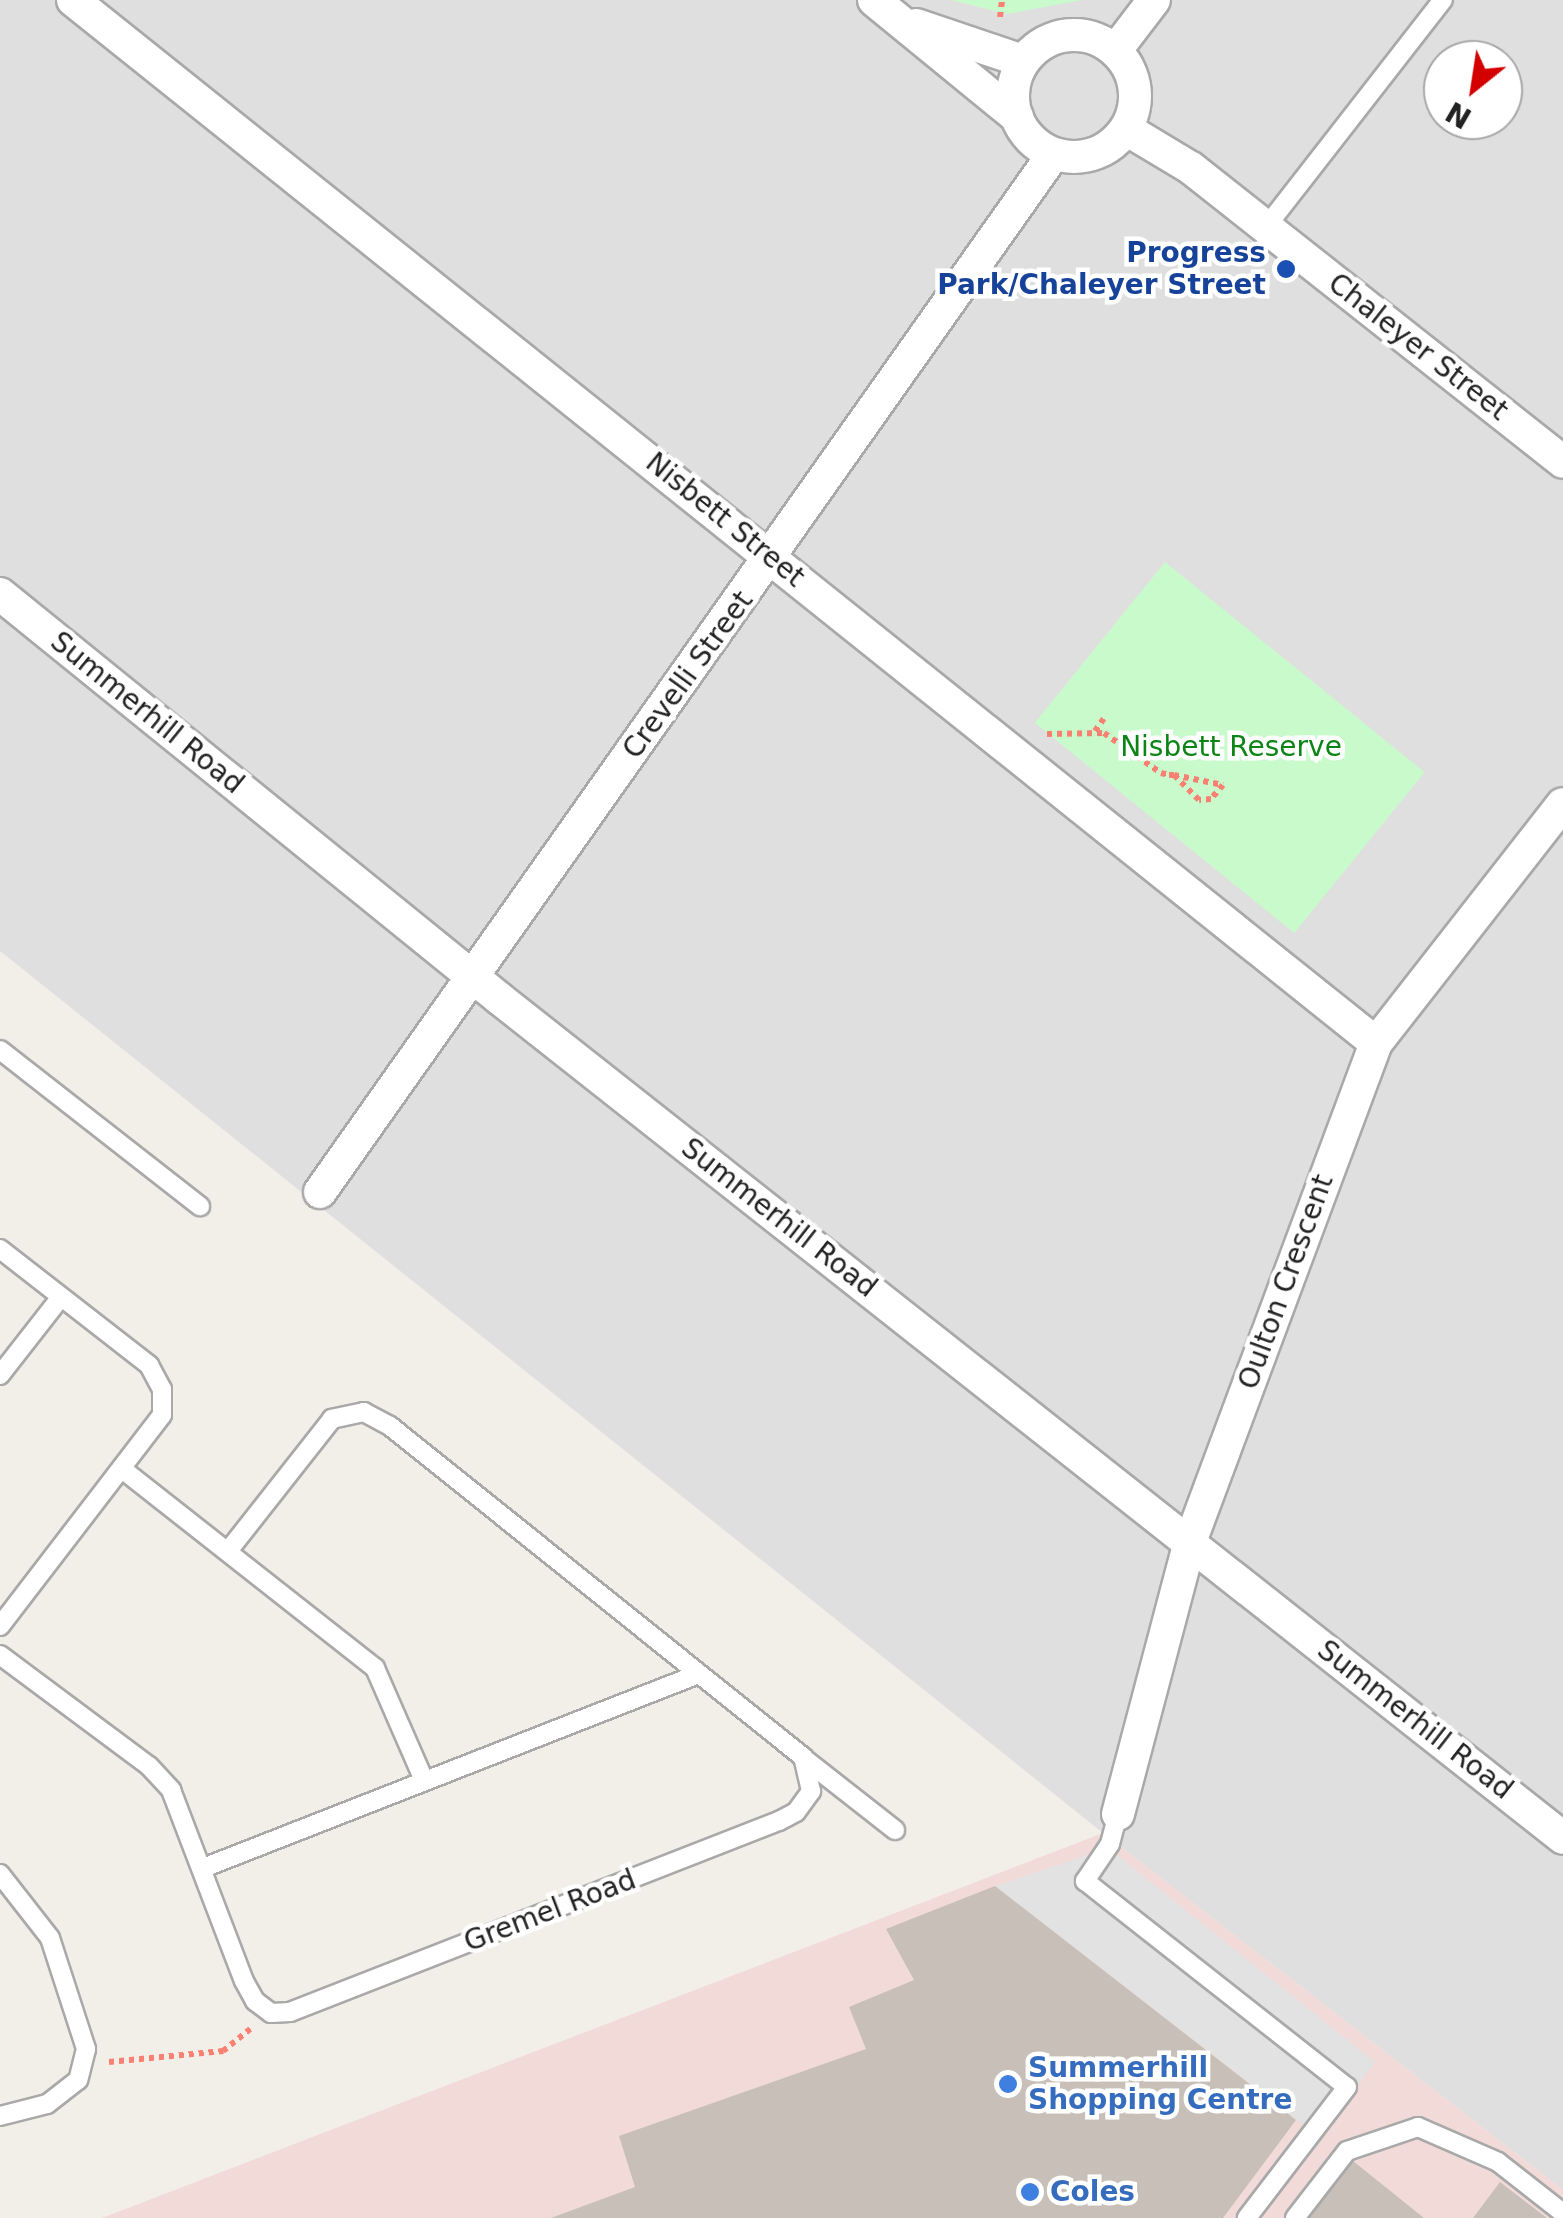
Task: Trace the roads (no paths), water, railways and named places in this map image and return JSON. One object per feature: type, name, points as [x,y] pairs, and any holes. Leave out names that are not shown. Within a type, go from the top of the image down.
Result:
[{"type":"street","name":"Nisbett Street","points":[[73,0],[1376,1043]]},
{"type":"street","points":[[1115,51],[1154,0]]},
{"type":"street","points":[[886,9],[1023,61]]},
{"type":"street","points":[[886,9],[1016,117],[1053,155],[1092,155],[1126,130],[1134,109],[1128,68],[1115,51],[1083,35],[1058,37],[1023,61],[1013,96],[1016,117]]},
{"type":"street","name":"Chaleyer Street","points":[[1126,130],[1191,168],[1563,462]]},
{"type":"street","name":"Crevelli Street","points":[[320,1192],[1053,155]]},
{"type":"street","name":"Summerhill Road","points":[[0,594],[472,976],[1563,1838]]},
{"type":"street","name":"Oulton Crescent","points":[[1118,1814],[1190,1542],[1376,1043],[1563,804]]},
{"type":"lane","points":[[1266,227],[1442,0]]},
{"type":"lane","points":[[0,1050],[200,1206]]},
{"type":"lane","points":[[0,1249],[149,1365],[162,1389],[162,1415],[0,1626]]},
{"type":"lane","points":[[0,1375],[61,1297]]},
{"type":"lane","points":[[228,1551],[332,1419],[364,1412],[390,1426],[696,1675],[895,1830]]},
{"type":"lane","points":[[122,1469],[374,1668],[424,1780]]},
{"type":"lane","points":[[0,1655],[149,1766],[171,1790],[203,1868],[696,1675]]},
{"type":"lane","name":"Gremel Road","points":[[203,1868],[255,2001],[271,2013],[290,2012],[779,1821],[796,1812],[811,1791],[802,1758]]},
{"type":"lane","points":[[1118,1814],[1110,1844],[1085,1881],[1347,2088],[1247,2218]]},
{"type":"lane","points":[[0,1874],[50,1938],[73,1996],[86,2049],[78,2080],[47,2104],[0,2116]]},
{"type":"lane","points":[[1295,2218],[1347,2151],[1418,2127],[1498,2162],[1563,2214]]},
{"type":"place","name":"Progress Park/Chaleyer Street","points":[[1286,269]]},
{"type":"place","name":"Summerhill Shopping Centre","points":[[1008,2084]]},
{"type":"place","name":"Coles","points":[[1030,2192]]},
{"type":"park label","name":"Nisbett Reserve","points":[[1231,747]]}]
